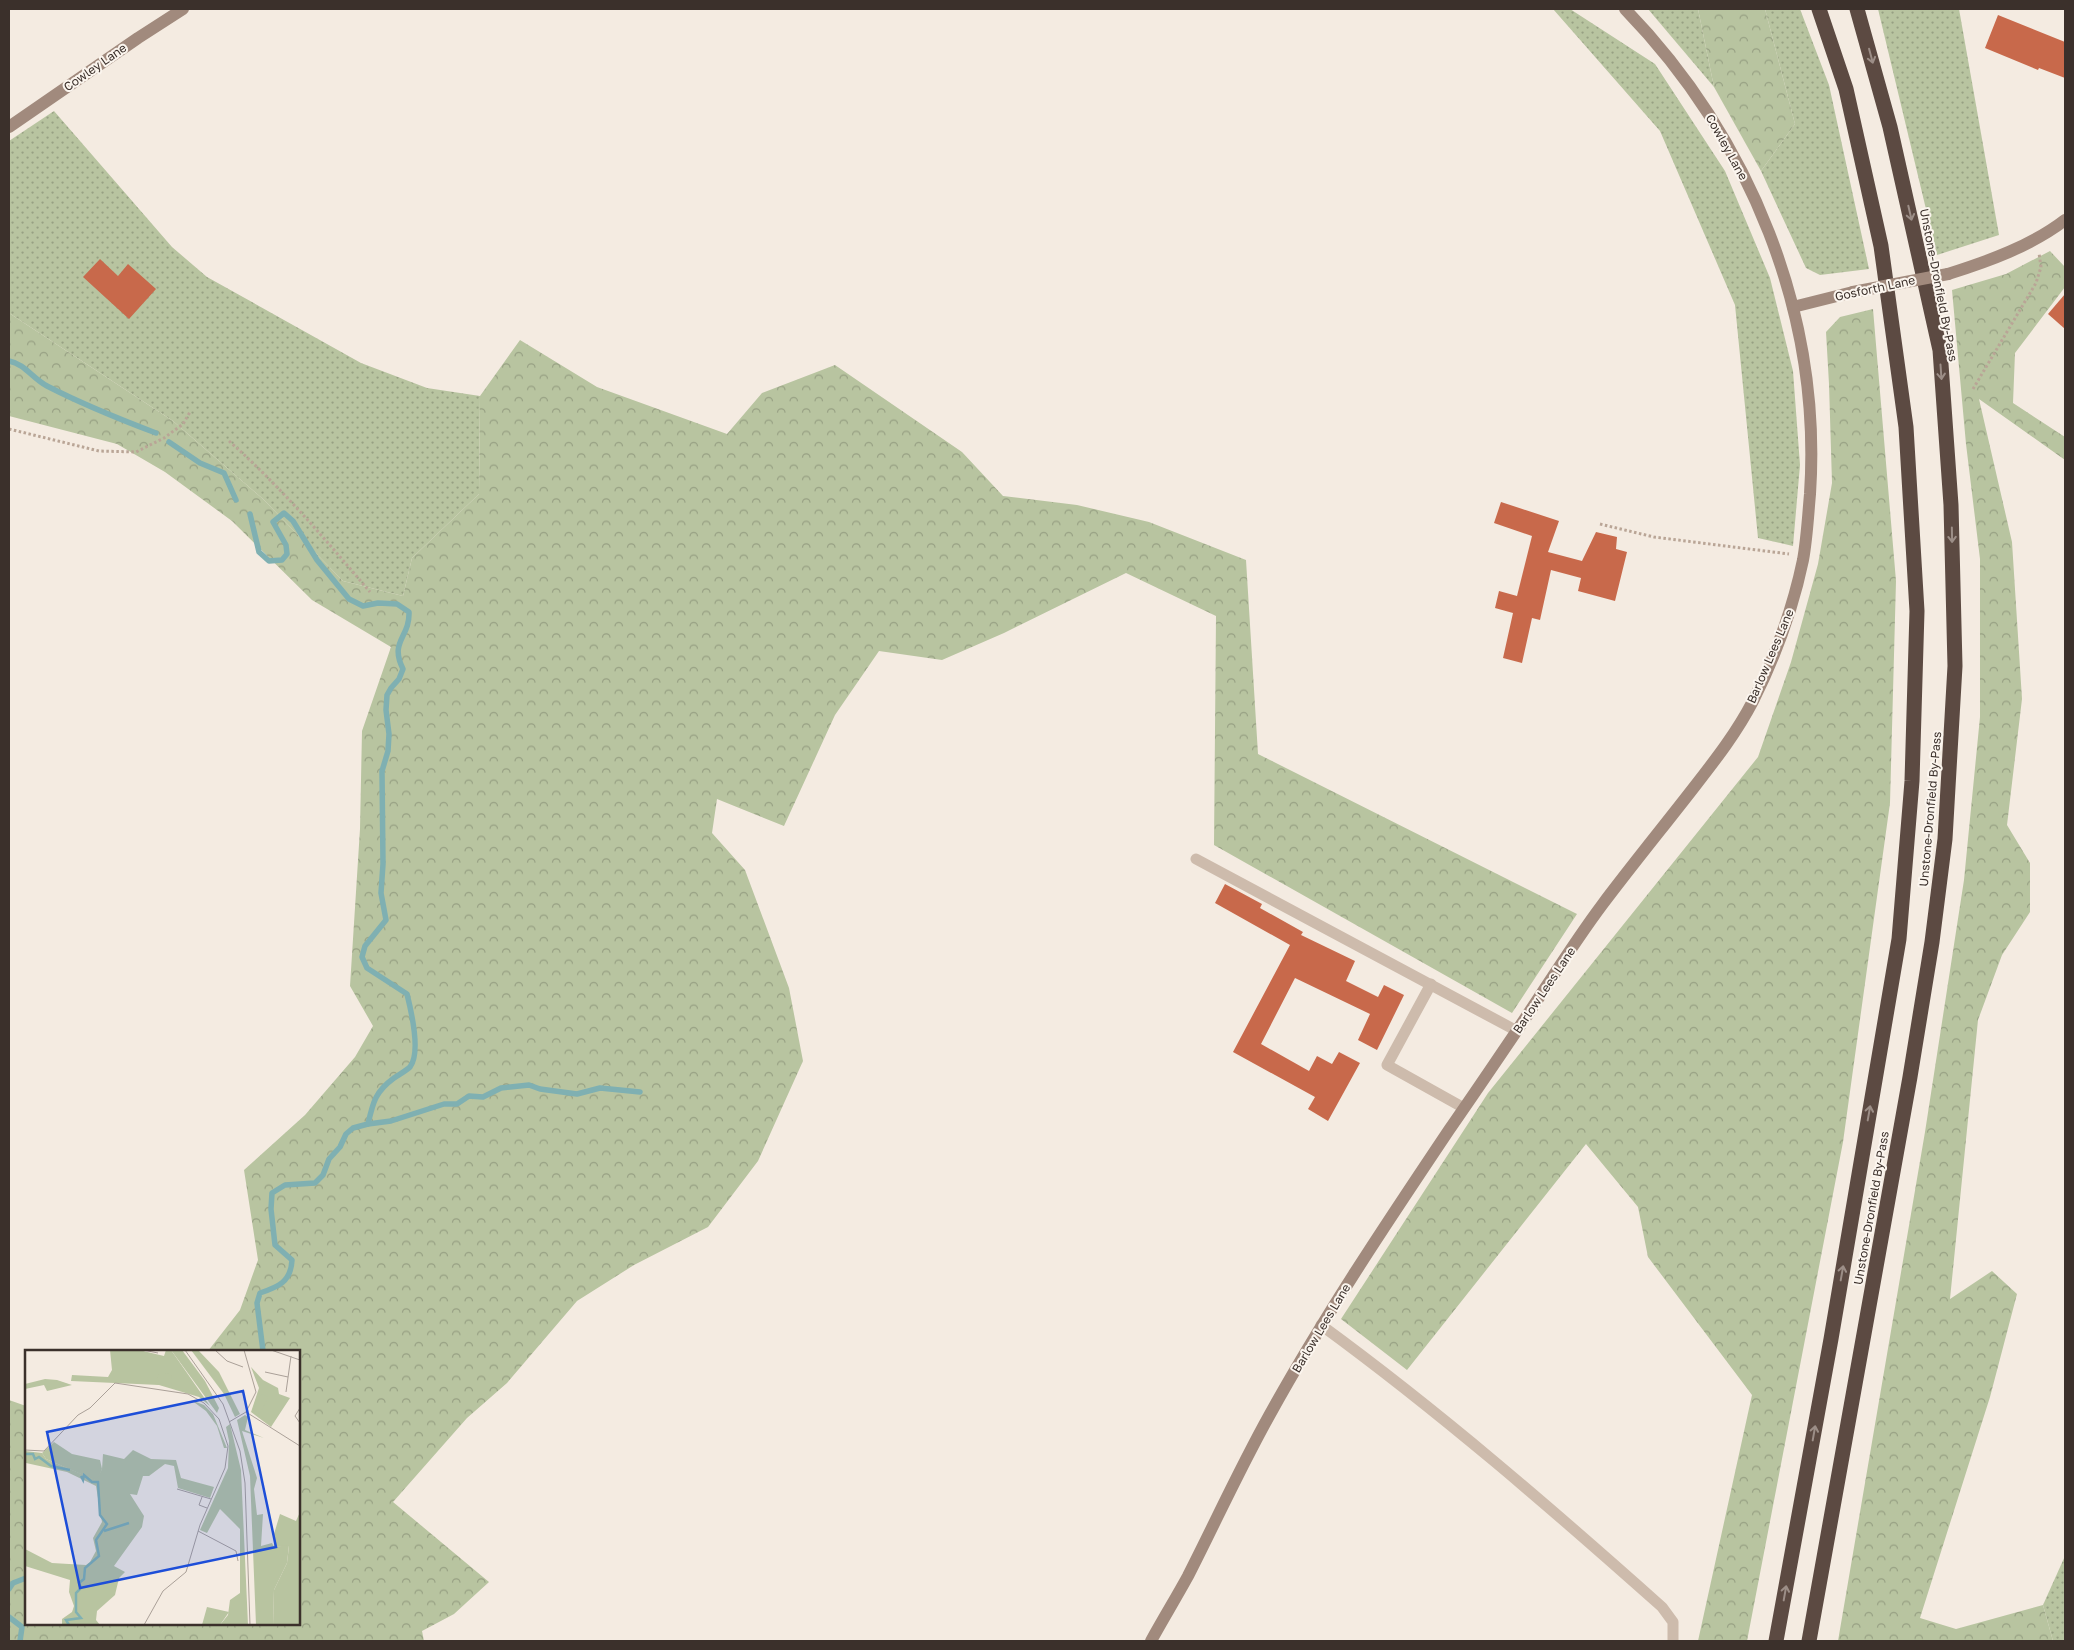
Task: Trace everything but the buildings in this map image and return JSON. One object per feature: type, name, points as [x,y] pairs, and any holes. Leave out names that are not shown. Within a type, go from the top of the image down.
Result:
[{"type":"highway","name":"Unstone-Dronfield By-Pass","points":[[1776,1641],[1831,1339],[1899,940],[1912,781],[1916,651],[1917,611],[1906,427],[1881,246],[1846,89],[1819,9]]},
{"type":"highway","name":"Unstone-Dronfield By-Pass","points":[[1809,1641],[1910,1077],[1932,942],[1945,839],[1955,666],[1951,505],[1940,350],[1890,127],[1857,9]]},
{"type":"street","name":"Cowley Lane","points":[[9,127],[138,38],[184,9]]},
{"type":"street","name":"Cowley Lane","points":[[1624,9],[1655,40],[1702,103],[1742,171],[1770,233],[1793,307]]},
{"type":"street","name":"Gosforth Lane","points":[[1793,307],[1853,292],[1948,274],[1989,261],[2034,239],[2065,220]]},
{"type":"street","name":"Barlow Lees Lane","points":[[1151,1641],[1186,1579],[1266,1420],[1321,1325],[1354,1273],[1599,909],[1727,744],[1751,704],[1773,654],[1794,598],[1804,557],[1812,454],[1810,400],[1802,344],[1793,307]]},
{"type":"lane","points":[[1196,859],[1517,1031]]},
{"type":"lane","points":[[1432,984],[1388,1065],[1464,1108]]},
{"type":"lane","points":[[1321,1325],[1390,1375],[1519,1482],[1662,1607],[1673,1622],[1674,1641]]},
{"type":"path","points":[[1973,389],[2036,283],[2041,267],[2039,252],[2034,239]]},
{"type":"path","points":[[9,429],[99,451],[136,452],[164,438],[183,424],[190,412]]},
{"type":"path","points":[[229,441],[257,466],[310,522],[370,592]]},
{"type":"path","points":[[1600,524],[1654,537],[1772,551],[1804,557]]},
{"type":"green space","points":[[1553,9],[1570,9],[1655,64],[1725,171],[1770,278],[1793,371],[1800,465],[1793,546],[1758,538],[1735,305],[1660,131]]},
{"type":"green space","points":[[1648,9],[1698,9],[1714,87]]},
{"type":"green space","points":[[1698,9],[1765,9],[1795,124],[1761,171],[1714,87]]},
{"type":"green space","points":[[1765,9],[1800,9],[1829,85],[1869,269],[1820,275],[1806,268],[1761,171],[1795,124]]},
{"type":"green space","points":[[1878,9],[1959,9],[1999,235],[1937,255]]},
{"type":"green space","points":[[54,111],[172,247],[207,277],[361,363],[427,388],[480,396],[479,494],[412,558],[403,596],[343,581],[263,499],[173,421],[9,313],[9,141]]},
{"type":"green space","points":[[2050,251],[2065,267],[2065,287],[2015,353],[2013,403],[2065,437],[2065,460],[1979,399],[2012,542],[2022,699],[2007,825],[2030,863],[2030,912],[2002,955],[1978,1020],[1950,1299],[1992,1271],[2017,1294],[1990,1397],[1920,1618],[1956,1629],[2043,1605],[2053,1641],[1838,1641],[1925,1132],[1964,880],[1980,717],[1980,559],[1966,444],[1952,290],[2006,274]]},
{"type":"green space","points":[[1873,309],[1896,581],[1890,803],[1843,1142],[1747,1641],[1698,1641],[1752,1395],[1648,1257],[1638,1207],[1586,1144],[1407,1370],[1341,1319],[1488,1093],[1758,757],[1791,662],[1818,564],[1832,483],[1826,332],[1840,317]]},
{"type":"green space","points":[[9,313],[173,421],[263,499],[343,581],[403,596],[412,558],[479,494],[480,396],[520,340],[597,387],[727,434],[762,393],[835,365],[962,452],[1003,496],[1077,505],[1149,522],[1246,560],[1258,754],[1577,914],[1512,1013],[1214,845],[1216,616],[1126,573],[1004,633],[942,660],[879,651],[835,715],[784,826],[717,799],[712,833],[745,870],[789,988],[803,1061],[758,1161],[708,1227],[634,1265],[577,1301],[507,1383],[467,1418],[393,1502],[489,1582],[454,1614],[422,1631],[424,1641],[9,1641],[9,1400],[25,1406],[25,1625],[300,1625],[300,1350],[209,1350],[240,1310],[258,1260],[244,1170],[305,1115],[355,1057],[373,1026],[350,986],[360,829],[362,731],[391,647],[312,600],[232,521],[165,472],[117,444],[9,416]]},
{"type":"green space","points":[[2065,1556],[2065,1641],[2053,1641],[2043,1605]]},
{"type":"waterway","points":[[9,361],[20,365],[42,383],[60,393],[156,433]]},
{"type":"waterway","points":[[169,442],[200,463],[224,473],[236,500]]},
{"type":"waterway","points":[[250,514],[259,552],[269,561],[282,560],[287,554],[286,545],[273,522],[284,513],[293,521],[317,560],[349,599],[363,606],[378,603],[397,604],[409,612],[407,628],[398,652],[403,669],[399,679],[387,695],[386,710],[389,734],[388,751],[382,771],[383,864],[381,893],[386,920],[365,946],[362,957],[367,968],[407,994],[414,1031],[415,1052],[410,1067],[388,1083],[379,1093],[373,1103],[368,1124],[353,1128],[346,1134],[340,1147],[329,1159],[323,1175],[315,1183],[285,1185],[272,1193],[271,1209],[275,1245],[292,1260],[286,1279],[278,1286],[260,1293],[257,1303],[263,1350]]},
{"type":"waterway","points":[[368,1124],[391,1121],[444,1104],[457,1104],[469,1096],[483,1097],[501,1088],[529,1085],[540,1089],[577,1094],[600,1088],[640,1092]]},
{"type":"waterway","points":[[9,1589],[13,1583],[25,1578]]},
{"type":"waterway","points":[[9,1617],[22,1627],[20,1641]]}]
